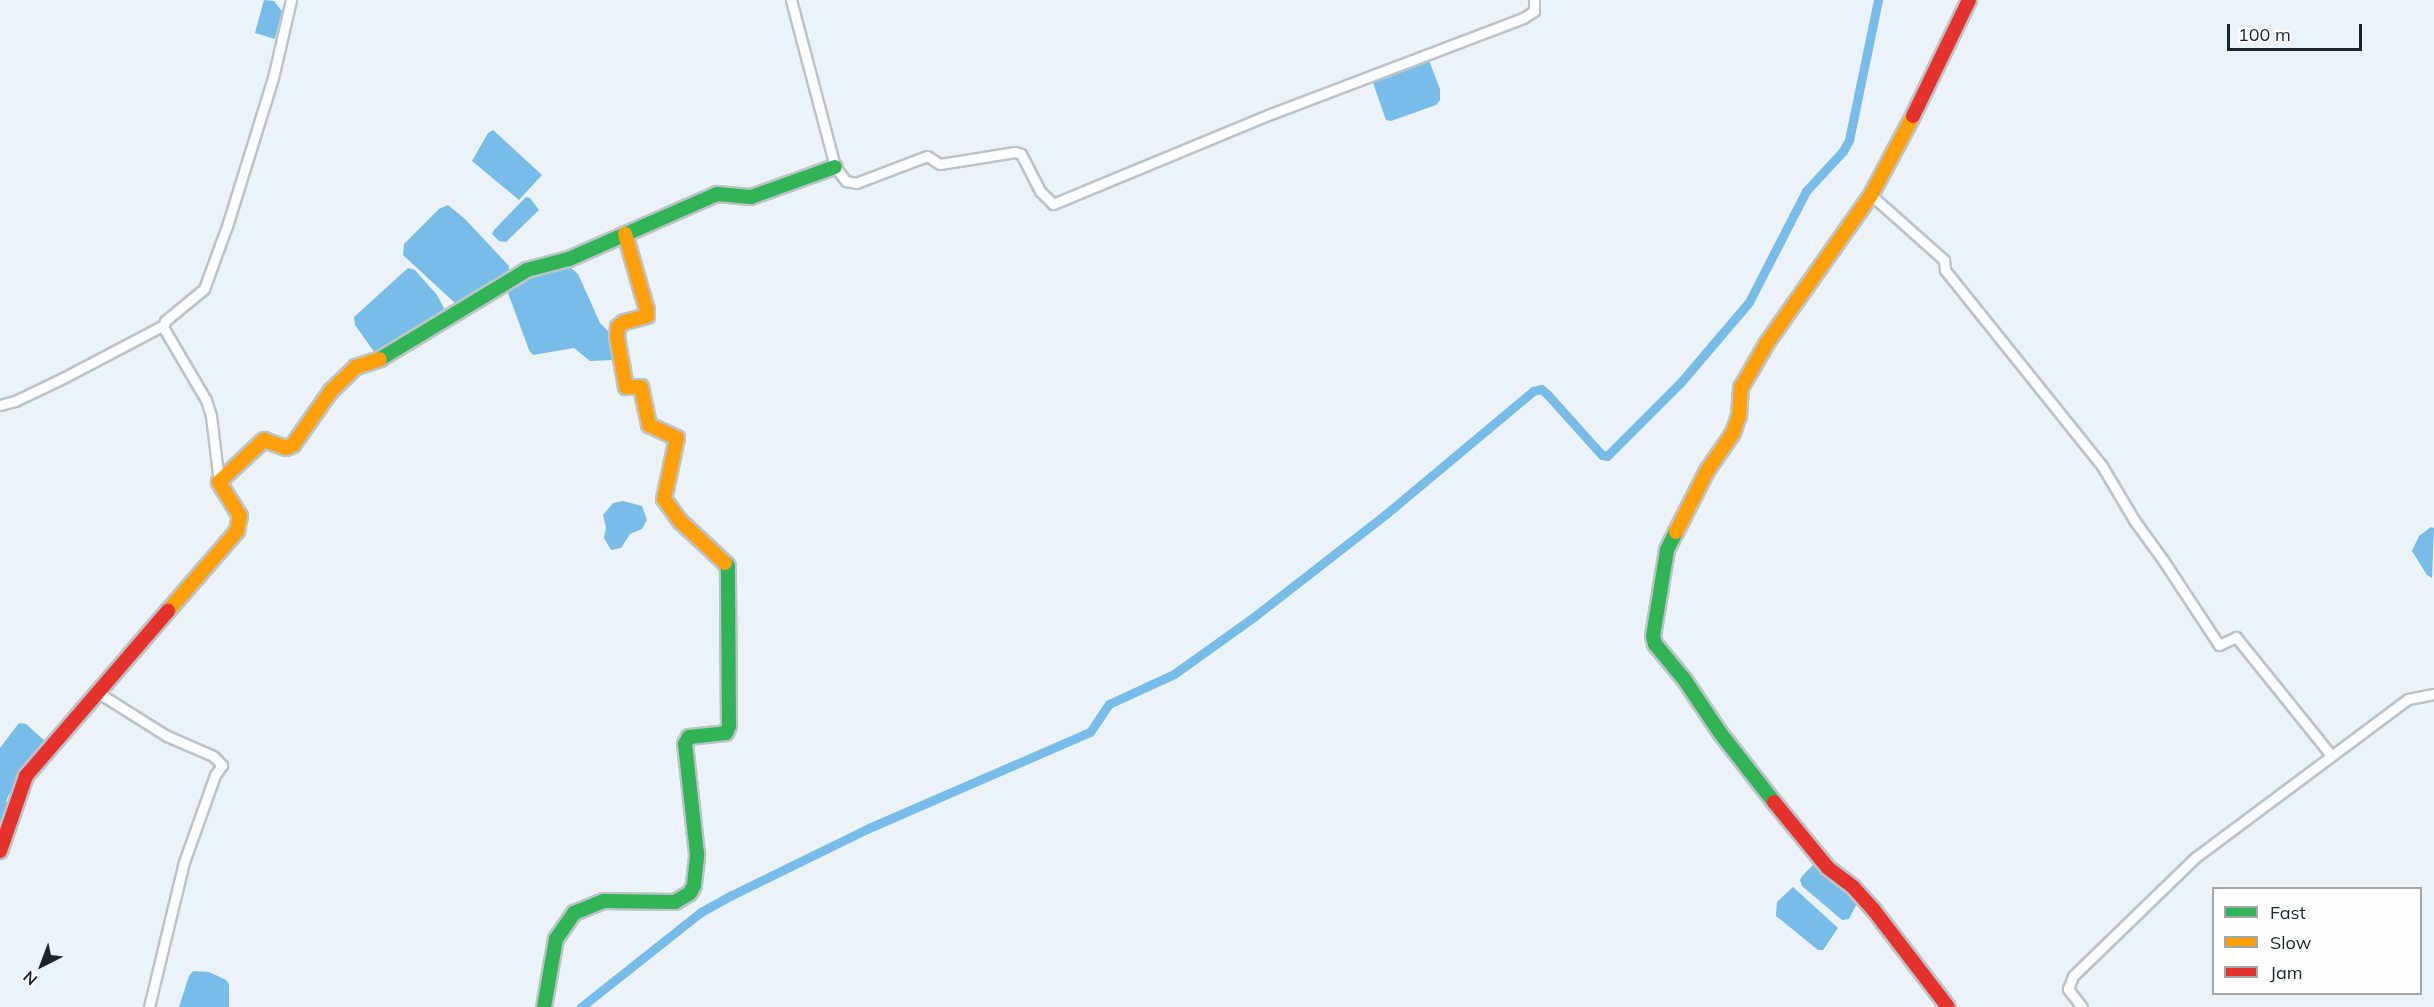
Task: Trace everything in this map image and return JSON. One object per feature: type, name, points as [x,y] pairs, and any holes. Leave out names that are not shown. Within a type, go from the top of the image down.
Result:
[{"type":"street","points":[[0,405],[15,401],[53,383],[164,325],[204,289],[228,223],[273,78],[291,0]]},
{"type":"street","points":[[791,0],[835,167],[851,184],[927,156],[939,164],[1015,152],[1021,154],[1040,191],[1053,204],[1268,115],[1523,18],[1534,11],[1534,0]]},
{"type":"street","points":[[1948,1007],[1873,909],[1853,887],[1828,868],[1799,835],[1721,734],[1684,679],[1655,644],[1653,636],[1667,550],[1707,471],[1733,433],[1739,416],[1741,388],[1767,342],[1871,195],[1924,97],[1969,0]]},
{"type":"street","points":[[219,482],[264,440],[286,448],[293,445],[331,391],[356,367],[382,358],[527,270],[569,259],[717,194],[751,197],[835,167]]},
{"type":"street","points":[[1871,195],[1944,260],[1945,270],[2102,466],[2134,520],[2218,645],[2236,637],[2331,755]]},
{"type":"street","points":[[544,1007],[556,939],[574,913],[604,901],[675,902],[690,893],[694,885],[697,854],[685,744],[689,737],[726,733],[729,726],[728,566],[681,522],[664,499],[677,438],[648,425],[641,387],[626,387],[617,337],[618,327],[624,322],[647,316],[647,310],[625,234]]},
{"type":"street","points":[[0,851],[26,776],[237,531],[240,516],[219,482],[211,416],[206,400],[168,337],[164,325]]},
{"type":"street","points":[[97,692],[167,735],[213,756],[222,765],[215,775],[184,862],[149,1007]]},
{"type":"street","points":[[2082,1007],[2068,989],[2068,982],[2196,857],[2408,699],[2434,694]]},
{"type":"water","points":[[264,0],[274,1],[282,11],[275,39],[255,33]]},
{"type":"water","points":[[1428,58],[1440,89],[1440,100],[1436,105],[1391,121],[1386,120],[1372,80]]},
{"type":"water","points":[[493,130],[542,175],[519,200],[472,161],[488,133]]},
{"type":"water","points":[[526,197],[530,198],[539,210],[506,242],[499,241],[492,234],[494,230]]},
{"type":"water","points":[[448,205],[465,219],[509,266],[509,271],[505,274],[466,300],[456,304],[403,255],[404,244],[439,209]]},
{"type":"water","points":[[408,268],[415,270],[437,295],[445,310],[381,353],[375,353],[355,325],[354,317]]},
{"type":"water","points":[[571,268],[578,274],[600,323],[613,336],[614,360],[590,361],[574,348],[533,355],[529,350],[508,293],[527,276],[546,270]]},
{"type":"water","points":[[623,501],[642,506],[647,520],[642,529],[630,534],[621,548],[611,550],[604,538],[606,528],[603,515],[613,503]]},
{"type":"water","points":[[2431,527],[2434,528],[2432,578],[2427,575],[2412,551],[2419,536]]},
{"type":"water","points":[[19,723],[26,724],[45,741],[47,747],[16,795],[9,794],[6,802],[12,804],[0,838],[0,748]]},
{"type":"water","points":[[1816,862],[1858,901],[1849,919],[1842,920],[1802,886],[1800,880],[1802,876]]},
{"type":"water","points":[[1793,887],[1838,928],[1823,950],[1818,950],[1776,916],[1777,902]]},
{"type":"water","points":[[193,971],[209,972],[226,980],[229,984],[229,1007],[179,1007],[189,976]]},
{"type":"waterway","points":[[581,1007],[701,912],[732,895],[869,828],[1090,732],[1109,704],[1174,674],[1255,616],[1386,514],[1533,391],[1541,389],[1547,394],[1602,455],[1607,456],[1681,382],[1749,302],[1806,191],[1843,151],[1849,140],[1878,0]]},
{"type":"traffic: fast","points":[[380,359],[527,270],[569,259],[717,194],[751,197],[835,167]]},
{"type":"traffic: fast","points":[[1676,532],[1667,550],[1653,636],[1655,644],[1684,679],[1721,734],[1774,802]]},
{"type":"traffic: fast","points":[[544,1007],[556,939],[574,913],[604,901],[675,902],[690,893],[694,885],[697,854],[685,744],[689,737],[726,733],[729,726],[728,566],[725,563]]},
{"type":"traffic: slow","points":[[1676,532],[1707,471],[1733,433],[1739,416],[1741,388],[1767,343],[1871,195],[1913,116]]},
{"type":"traffic: slow","points":[[625,234],[647,310],[647,316],[624,322],[618,327],[617,337],[626,387],[641,387],[649,425],[677,438],[664,499],[681,522],[725,563]]},
{"type":"traffic: slow","points":[[168,611],[237,531],[240,516],[219,482],[264,440],[286,448],[293,445],[331,391],[356,367],[380,359]]},
{"type":"traffic: jam","points":[[1913,116],[1969,0]]},
{"type":"traffic: jam","points":[[0,851],[26,776],[168,611]]},
{"type":"traffic: jam","points":[[1774,802],[1828,868],[1853,887],[1873,909],[1948,1007]]}]
